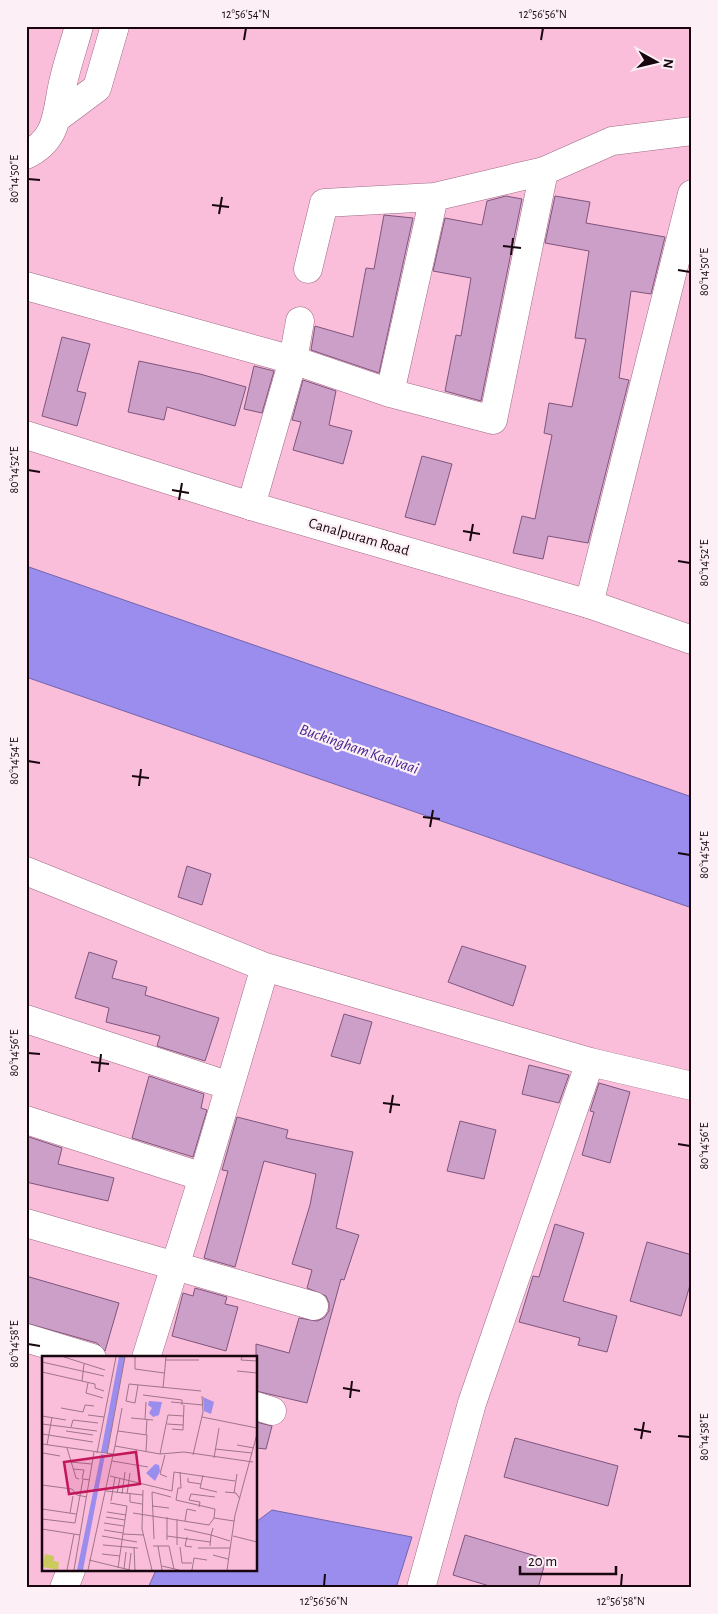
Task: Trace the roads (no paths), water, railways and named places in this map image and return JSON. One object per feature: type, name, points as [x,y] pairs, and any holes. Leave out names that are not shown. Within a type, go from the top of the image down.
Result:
[{"type":"street","points":[[26,155],[48,138],[58,117],[63,83],[79,26]]},
{"type":"street","points":[[58,117],[97,88],[115,26]]},
{"type":"street","points":[[308,269],[324,203],[434,197],[544,171],[612,140],[692,131]]},
{"type":"street","points":[[26,286],[293,360],[390,393],[493,420],[544,171]]},
{"type":"street","points":[[588,604],[692,194]]},
{"type":"street","points":[[390,393],[434,197]]},
{"type":"street","points":[[251,506],[293,360],[300,321]]},
{"type":"street","name":"Canalpuram Road","points":[[26,435],[251,506],[588,604],[692,640]]},
{"type":"street","points":[[26,871],[265,967],[590,1062],[692,1086]]},
{"type":"street","points":[[147,1356],[203,1177],[265,967]]},
{"type":"street","points":[[26,1019],[230,1086]]},
{"type":"street","points":[[421,1588],[472,1403],[590,1062]]},
{"type":"street","points":[[26,1120],[203,1177]]},
{"type":"street","points":[[26,1223],[314,1306]]},
{"type":"street","points":[[26,1338],[85,1356]]},
{"type":"street","points":[[64,1588],[70,1572]]},
{"type":"water","name":"Buckingham Kaalvaai","points":[[26,566],[692,797],[692,908],[26,677]]},
{"type":"water","points":[[272,1510],[412,1537],[396,1588],[148,1588],[155,1572],[258,1572],[258,1520]]}]
